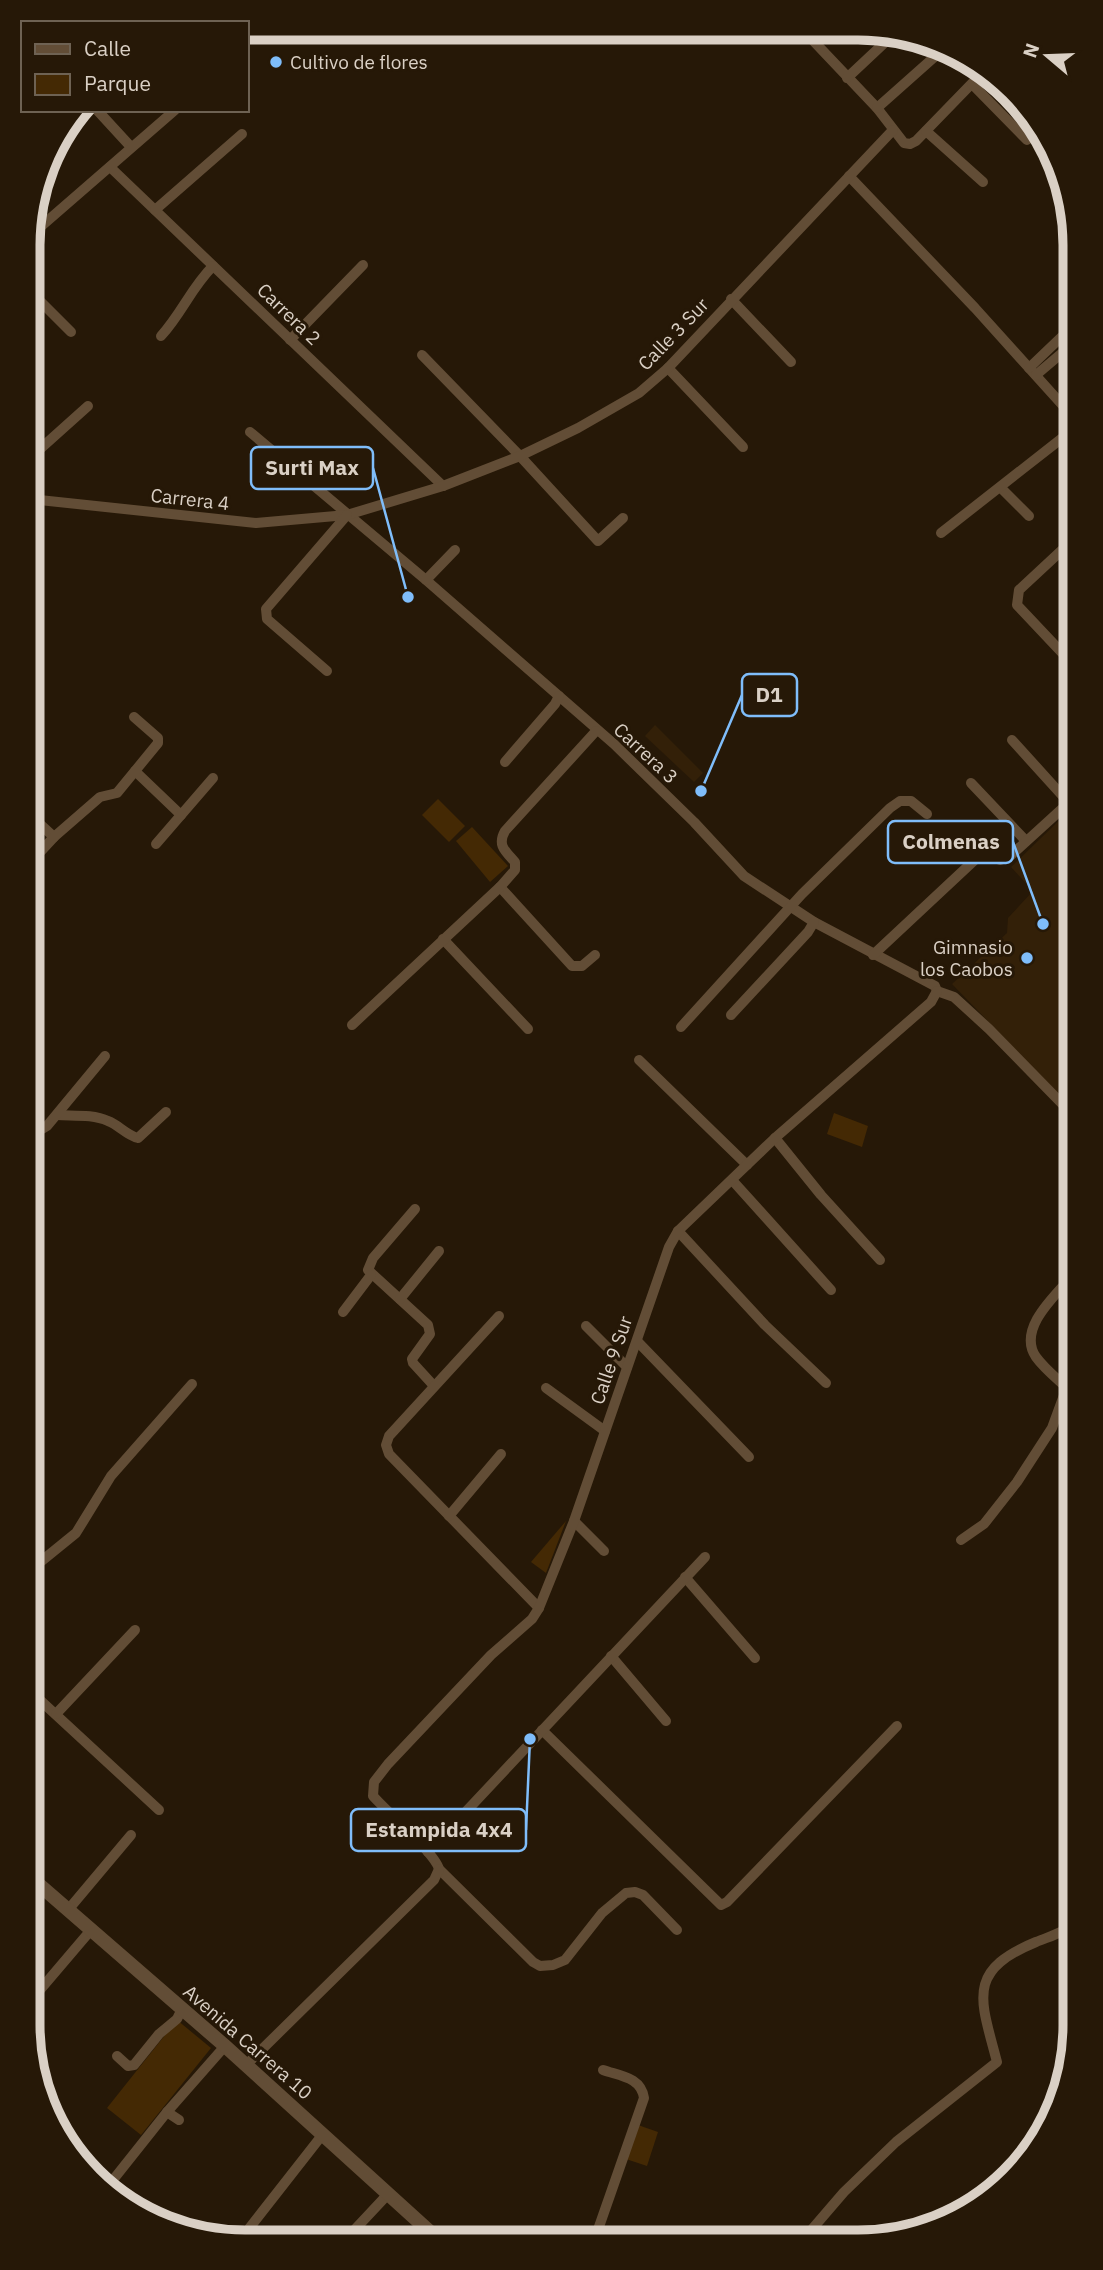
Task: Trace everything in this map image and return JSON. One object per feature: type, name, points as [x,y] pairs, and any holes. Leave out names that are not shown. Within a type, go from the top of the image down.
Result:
[{"type":"street","points":[[811,40],[877,108],[904,143],[910,144],[926,131],[977,79]]},
{"type":"street","points":[[847,78],[885,42]]},
{"type":"street","points":[[877,108],[936,56]]},
{"type":"street","points":[[972,84],[1027,140]]},
{"type":"street","points":[[99,112],[131,147]]},
{"type":"street","points":[[41,226],[173,112]]},
{"type":"street","name":"Calle 3 Sur","points":[[347,515],[443,486],[520,456],[579,428],[639,393],[668,368],[893,130]]},
{"type":"street","points":[[926,131],[983,182]]},
{"type":"street","points":[[155,210],[242,134]]},
{"type":"street","name":"Carrera 2","points":[[110,167],[443,486]]},
{"type":"street","points":[[849,176],[1063,405]]},
{"type":"street","points":[[290,340],[363,265]]},
{"type":"street","points":[[161,335],[179,316],[184,301],[213,266]]},
{"type":"street","points":[[731,299],[792,362]]},
{"type":"street","points":[[41,302],[71,332]]},
{"type":"street","points":[[1033,372],[1063,338]]},
{"type":"street","points":[[1033,372],[1063,351]]},
{"type":"street","points":[[422,355],[598,541],[623,518]]},
{"type":"street","points":[[668,368],[743,447]]},
{"type":"street","points":[[41,448],[88,406]]},
{"type":"street","name":"Carrera 3","points":[[250,432],[426,580],[614,744],[694,822],[744,876],[814,922],[934,986],[937,991],[954,997],[1063,1104]]},
{"type":"street","points":[[941,533],[1063,438]]},
{"type":"street","points":[[1001,488],[1029,516]]},
{"type":"street","name":"Carrera 4","points":[[41,500],[256,523],[347,515]]},
{"type":"street","points":[[327,671],[267,619],[266,609],[347,515]]},
{"type":"street","points":[[1063,549],[1018,590],[1016,597],[1017,605],[1063,654]]},
{"type":"street","points":[[426,580],[454,550]]},
{"type":"street","points":[[505,762],[559,696]]},
{"type":"street","points":[[41,851],[100,797],[117,793],[159,741],[158,737],[134,717]]},
{"type":"street","points":[[352,1025],[500,887],[516,866],[501,846],[500,839],[596,731]]},
{"type":"street","points":[[1012,740],[1063,791]]},
{"type":"street","points":[[135,771],[181,815]]},
{"type":"street","points":[[156,844],[213,778]]},
{"type":"street","points":[[971,783],[1026,841]]},
{"type":"street","points":[[681,1027],[790,907],[896,803],[911,801],[927,814]]},
{"type":"street","points":[[873,955],[980,855],[1006,859],[1063,808]]},
{"type":"street","points":[[41,825],[54,837]]},
{"type":"street","points":[[500,887],[572,965],[582,966],[595,955]]},
{"type":"street","points":[[731,1015],[808,932],[814,922]]},
{"type":"street","points":[[443,939],[527,1029]]},
{"type":"street","name":"Calle 9 Sur","points":[[428,1852],[373,1796],[374,1782],[491,1654],[532,1619],[539,1608],[574,1521],[669,1247],[678,1231],[775,1138],[931,1002],[937,991]]},
{"type":"street","points":[[40,1129],[57,1115],[105,1056]]},
{"type":"street","points":[[639,1060],[747,1165]]},
{"type":"street","points":[[57,1115],[109,1121],[138,1138],[166,1111]]},
{"type":"street","points":[[775,1138],[821,1195],[880,1260]]},
{"type":"street","points":[[732,1180],[831,1290]]},
{"type":"street","points":[[415,1209],[369,1265],[371,1275],[431,1329],[412,1359],[434,1387]]},
{"type":"street","points":[[678,1231],[765,1325],[826,1384]]},
{"type":"street","points":[[400,1299],[439,1251]]},
{"type":"street","points":[[343,1312],[371,1275]]},
{"type":"street","points":[[1062,1288],[1036,1321],[1031,1334],[1031,1345],[1036,1356],[1062,1383]]},
{"type":"street","points":[[499,1316],[389,1436],[386,1445],[389,1454],[539,1608]]},
{"type":"street","points":[[586,1326],[627,1367]]},
{"type":"street","points":[[637,1341],[749,1457]]},
{"type":"street","points":[[40,1563],[76,1533],[111,1476],[192,1384]]},
{"type":"street","points":[[546,1388],[606,1431]]},
{"type":"street","points":[[961,1541],[985,1524],[1017,1482],[1062,1408]]},
{"type":"street","points":[[449,1516],[501,1454]]},
{"type":"street","points":[[574,1521],[604,1551]]},
{"type":"street","points":[[677,1930],[643,1895],[626,1893],[602,1913],[565,1960],[540,1966],[439,1869],[428,1852],[705,1557]]},
{"type":"street","points":[[685,1577],[755,1658]]},
{"type":"street","points":[[56,1714],[135,1630]]},
{"type":"street","points":[[611,1656],[666,1721]]},
{"type":"street","points":[[40,1700],[159,1810]]},
{"type":"street","points":[[542,1730],[721,1905],[727,1902],[897,1726]]},
{"type":"street","points":[[68,1910],[131,1835]]},
{"type":"street","points":[[246,2065],[434,1880],[439,1869]]},
{"type":"street","name":"Avenida Carrera 10","points":[[40,1886],[225,2046],[389,2193],[426,2230]]},
{"type":"street","points":[[40,1990],[91,1930]]},
{"type":"street","points":[[811,2230],[844,2192],[896,2141],[997,2062],[984,2013],[984,1983],[987,1976],[1014,1954],[1062,1931]]},
{"type":"street","points":[[117,2056],[128,2066],[134,2065],[159,2035],[177,2019],[182,2009]]},
{"type":"street","points":[[112,2180],[225,2046]]},
{"type":"street","points":[[598,2230],[644,2098],[643,2089],[637,2082],[603,2070]]},
{"type":"street","points":[[167,2112],[179,2120]]},
{"type":"street","points":[[248,2230],[323,2134]]},
{"type":"street","points":[[355,2230],[389,2193]]},
{"type":"shaded area","points":[[655,725],[703,773],[694,782],[645,736]]},
{"type":"shaded area","name":"Gimnasio los Caobos","points":[[1063,817],[1063,1098],[952,984],[1007,933],[1008,918],[1033,891],[1011,867]]},
{"type":"green space","points":[[438,799],[465,826],[449,842],[422,815]]},
{"type":"green space","points":[[472,827],[508,866],[490,882],[456,841]]},
{"type":"green space","points":[[834,1113],[868,1126],[862,1147],[827,1134]]},
{"type":"green space","points":[[566,1521],[546,1573],[531,1562]]},
{"type":"green space","points":[[177,2020],[211,2048],[141,2135],[107,2108]]},
{"type":"green space","points":[[638,2125],[658,2132],[647,2166],[626,2159]]},
{"type":"place","name":"Cultivo de flores","points":[[276,62]]},
{"type":"place","name":"Surti Max","points":[[408,597]]},
{"type":"place","name":"D1","points":[[701,791]]},
{"type":"place","name":"Colmenas","points":[[1043,924]]},
{"type":"place","name":"Gimnasio los Caobos","points":[[1027,958]]},
{"type":"place","name":"Estampida 4x4","points":[[530,1739]]}]
